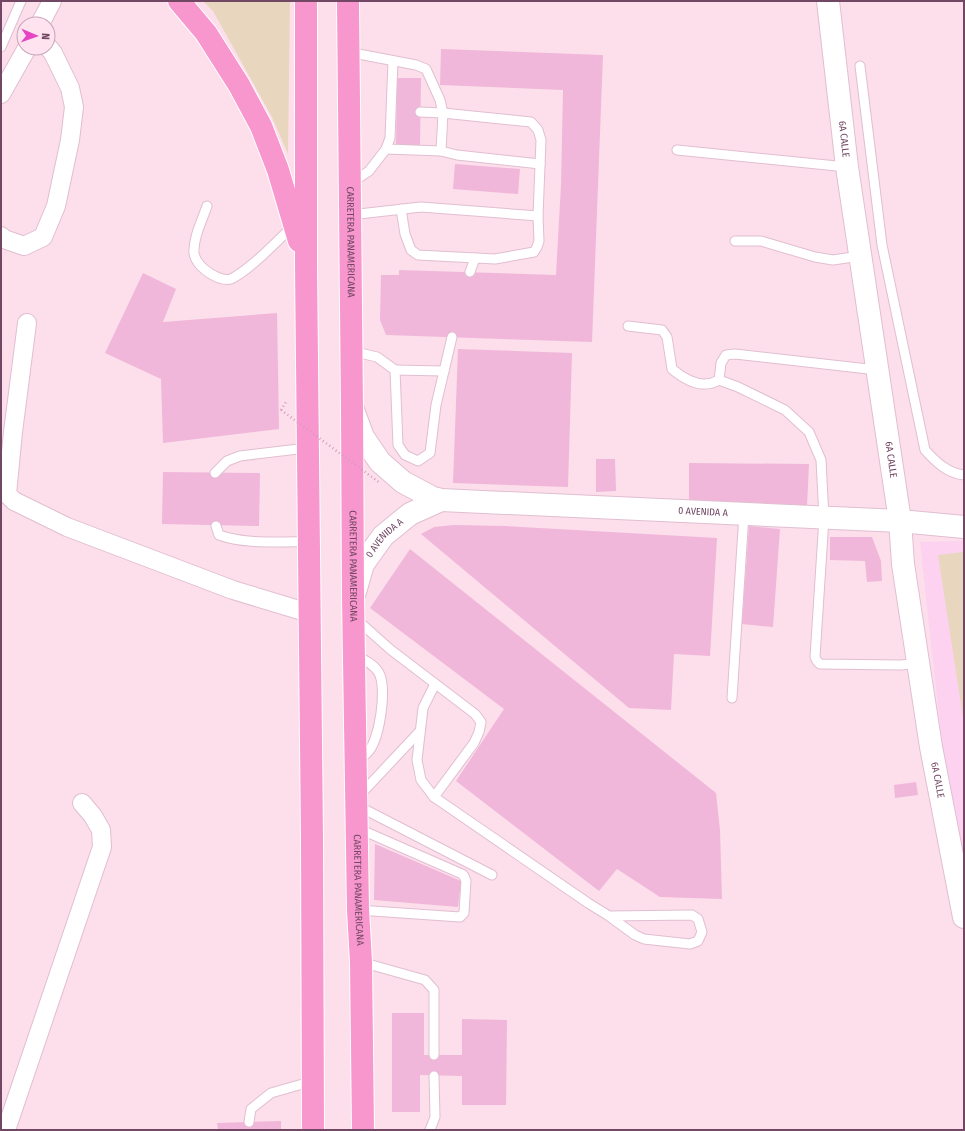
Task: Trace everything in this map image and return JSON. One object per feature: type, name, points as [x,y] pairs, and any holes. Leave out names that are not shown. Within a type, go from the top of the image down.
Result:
[{"type":"highway","points":[[179,1],[206,33],[239,85],[260,126],[278,170],[306,265]]},
{"type":"highway","points":[[306,1],[307,448],[312,838],[313,1130]]},
{"type":"highway","name":"CARRETERA PANAMERICANA","points":[[348,1],[353,607],[358,910],[361,962],[363,1130]]},
{"type":"street","points":[[44,16],[52,1]]},
{"type":"street","name":"6A CALLE","points":[[828,1],[847,167],[900,521],[903,564],[939,793],[964,917]]},
{"type":"street","points":[[1,94],[22,56]]},
{"type":"street","points":[[1,236],[4,239],[24,246],[43,237],[56,206],[70,140],[74,106],[70,88],[54,56]]},
{"type":"street","points":[[27,323],[13,432],[7,494],[14,501],[67,527],[309,619]]},
{"type":"street","name":"0 AVENIDA A","points":[[352,409],[363,437],[380,462],[403,482],[433,498],[441,500],[900,521],[964,527]]},
{"type":"street","name":"0 AVENIDA A","points":[[353,607],[364,564],[383,536],[410,514],[441,500]]},
{"type":"street","points":[[1,504],[32,520],[114,554],[262,609],[309,619]]},
{"type":"street","points":[[6,1130],[102,847],[101,830],[93,816],[82,803]]},
{"type":"lane","points":[[1,48],[21,1]]},
{"type":"lane","points":[[348,52],[426,69],[440,100],[443,113],[441,151]]},
{"type":"lane","points":[[350,184],[369,172],[386,149],[390,138],[394,110],[393,61]]},
{"type":"lane","points":[[860,66],[882,245],[925,450],[938,464],[956,474],[964,475]]},
{"type":"lane","points":[[401,209],[405,234],[411,250],[418,255],[495,259],[534,252],[538,247],[540,140],[538,130],[531,122],[420,112]]},
{"type":"lane","points":[[386,149],[441,151],[457,155],[540,164]]},
{"type":"lane","points":[[676,150],[847,167]]},
{"type":"lane","points":[[207,206],[196,236],[194,254],[198,263],[218,278],[230,279],[248,267],[294,225]]},
{"type":"lane","points":[[350,215],[421,207],[538,216]]},
{"type":"lane","points":[[735,241],[761,241],[815,257],[833,260],[860,256]]},
{"type":"lane","points":[[470,272],[475,258]]},
{"type":"lane","points":[[628,326],[662,330],[667,337],[672,369],[682,378],[691,382],[704,384],[712,384],[719,380],[738,387],[785,410],[810,432],[821,460],[824,518],[815,657],[817,661],[820,664],[901,665],[919,663]]},
{"type":"lane","points":[[395,370],[398,445],[405,455],[418,461],[430,453],[436,405],[452,337]]},
{"type":"lane","points":[[351,351],[377,357],[395,370],[444,371]]},
{"type":"lane","points":[[719,380],[720,363],[726,355],[735,354],[877,370]]},
{"type":"lane","points":[[216,473],[227,461],[240,456],[307,448]]},
{"type":"lane","points":[[732,698],[744,514]]},
{"type":"lane","points":[[216,526],[219,535],[230,538],[242,540],[308,542]]},
{"type":"lane","points":[[353,607],[391,650],[475,714],[481,722],[479,732],[474,743],[434,797]]},
{"type":"lane","points":[[434,684],[423,708],[417,760],[421,780],[434,797],[635,935],[644,939],[690,944],[698,941],[702,932],[698,919],[692,915],[609,916]]},
{"type":"lane","points":[[420,731],[357,802],[492,875]]},
{"type":"lane","points":[[357,828],[462,874],[466,881],[464,913],[460,916],[358,910]]},
{"type":"lane","points":[[361,962],[424,980],[434,990],[434,1055]]},
{"type":"lane","points":[[430,1130],[434,1117],[434,1076]]},
{"type":"lane","points":[[249,1122],[251,1109],[271,1093],[312,1081]]},
{"type":"path","points":[[280,410],[380,483]]},
{"type":"shaded area","points":[[203,1],[290,1],[288,154],[272,117],[213,11]]},
{"type":"shaded area","points":[[964,541],[964,870],[950,817],[920,542]]},
{"type":"shaded area","points":[[964,552],[964,724],[938,555]]},
{"type":"building","points":[[441,49],[603,55],[592,342],[386,335],[380,320],[381,275],[399,275],[399,270],[556,275],[561,185],[563,90],[440,85]]},
{"type":"building","points":[[397,78],[421,78],[420,146],[396,145]]},
{"type":"building","points":[[455,164],[520,169],[518,194],[453,189]]},
{"type":"building","points":[[143,273],[176,289],[163,322],[277,313],[279,429],[163,443],[161,379],[105,353]]},
{"type":"building","points":[[458,349],[572,353],[568,487],[453,483]]},
{"type":"building","points":[[596,459],[615,459],[616,491],[596,492]]},
{"type":"building","points":[[689,463],[809,464],[807,506],[689,504]]},
{"type":"building","points":[[163,472],[260,473],[259,526],[162,524]]},
{"type":"building","points":[[454,525],[505,526],[717,538],[710,656],[674,654],[671,710],[629,708],[421,534],[434,527]]},
{"type":"building","points":[[749,526],[780,529],[773,627],[742,624]]},
{"type":"building","points":[[830,537],[872,537],[881,561],[882,581],[867,582],[865,561],[830,560]]},
{"type":"building","points":[[410,549],[716,793],[720,830],[722,899],[660,897],[617,869],[599,891],[456,781],[504,709],[370,608]]},
{"type":"building","points":[[916,782],[918,795],[895,798],[894,785]]},
{"type":"building","points":[[375,844],[461,881],[458,907],[374,900]]},
{"type":"building","points":[[392,1013],[424,1013],[424,1055],[462,1055],[462,1019],[507,1020],[506,1105],[462,1105],[462,1076],[420,1075],[420,1112],[392,1112]]},
{"type":"building","points":[[281,1121],[281,1130],[218,1130],[217,1123]]}]
